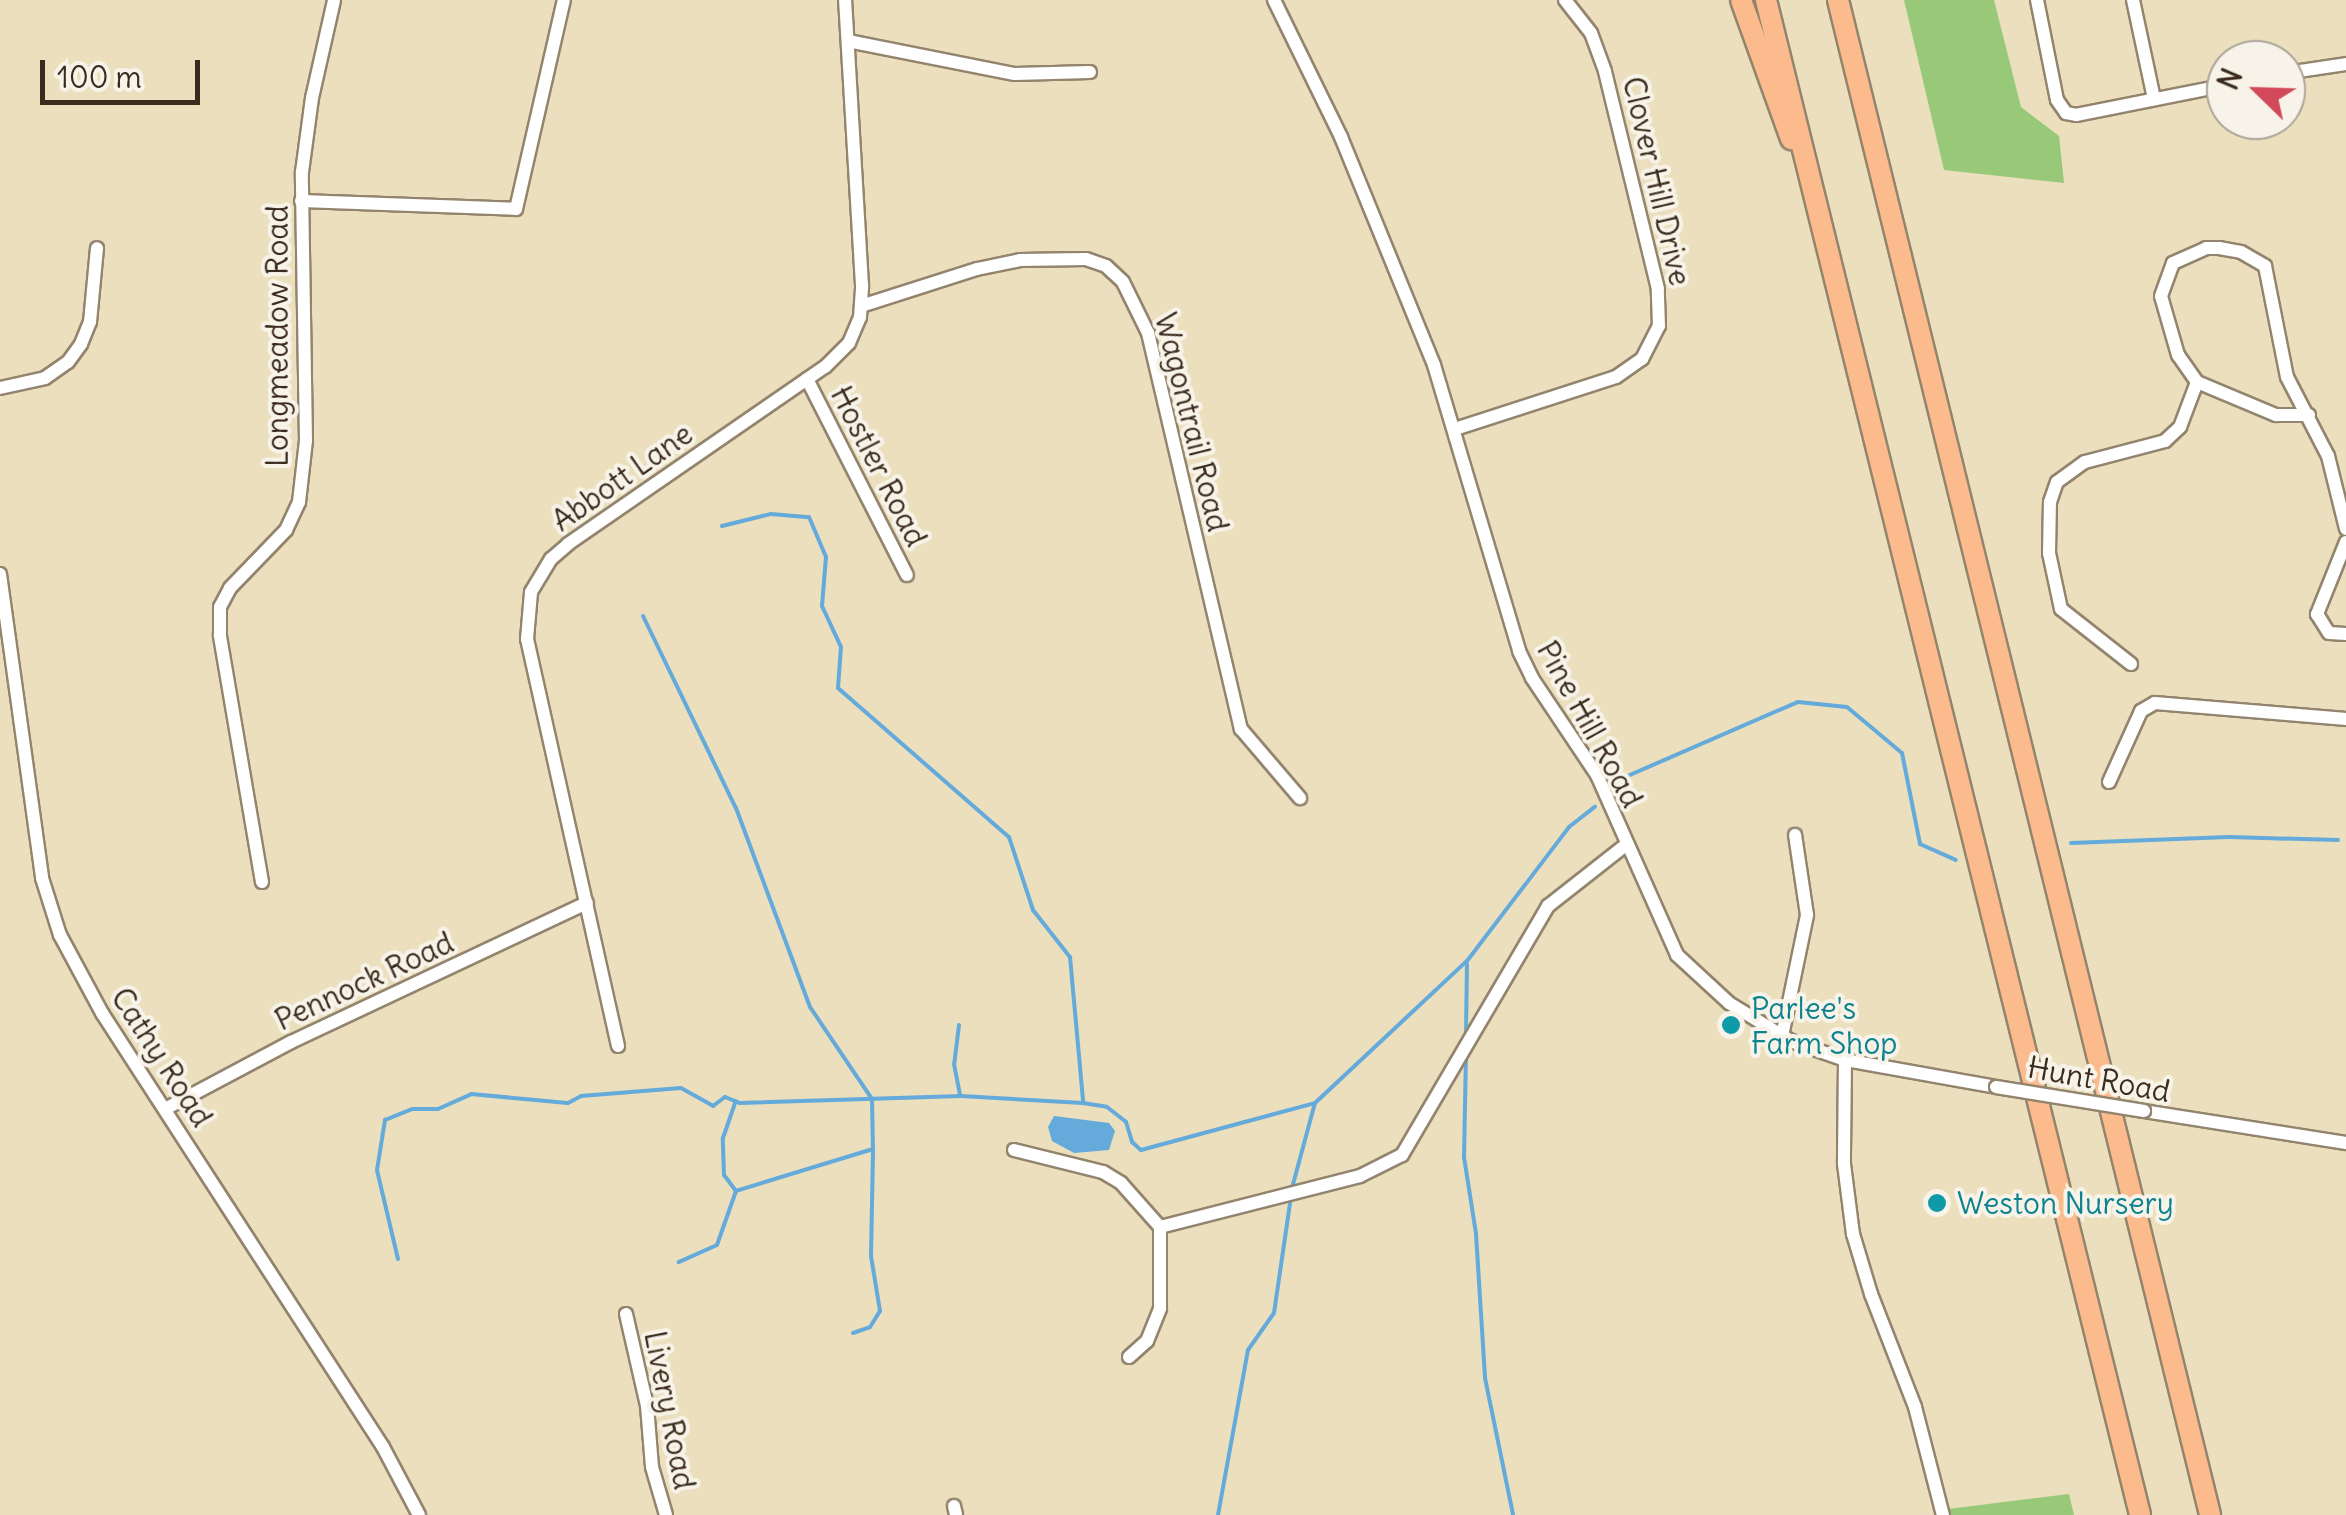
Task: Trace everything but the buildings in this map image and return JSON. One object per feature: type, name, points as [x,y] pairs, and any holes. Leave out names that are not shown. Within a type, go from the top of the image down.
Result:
[{"type":"highway","points":[[1741,0],[1780,113],[1814,190]]},
{"type":"highway","points":[[1766,0],[2140,1515]]},
{"type":"highway","points":[[1838,0],[2210,1515]]},
{"type":"highway","points":[[1846,0],[1865,112]]},
{"type":"street","name":"Longmeadow Road","points":[[262,882],[220,635],[220,607],[230,588],[286,530],[299,502],[306,441],[302,201],[305,138],[334,0]]},
{"type":"street","points":[[302,201],[516,209],[564,0]]},
{"type":"street","name":"Abbott Lane","points":[[618,1046],[528,638],[531,592],[551,559],[568,544],[807,379],[848,343],[860,306],[845,0]]},
{"type":"street","name":"Pine Hill Road","points":[[1274,0],[1355,169],[1455,429],[1519,651],[1532,678],[1598,775],[1677,955],[1729,1003],[1782,1036],[1845,1060]]},
{"type":"street","name":"Clover Hill Drive","points":[[1455,429],[1616,377],[1642,359],[1657,332],[1658,289],[1605,71],[1591,33],[1565,0]]},
{"type":"street","points":[[2036,0],[2062,110],[2076,115],[2206,89]]},
{"type":"street","points":[[2134,0],[2154,99]]},
{"type":"street","points":[[848,41],[1014,74],[1090,72]]},
{"type":"street","points":[[2306,70],[2346,64]]},
{"type":"street","points":[[0,388],[45,378],[68,363],[90,322],[97,248]]},
{"type":"street","points":[[2309,415],[2276,414],[2197,382],[2178,356],[2161,296],[2173,263],[2206,248],[2241,252],[2265,266],[2287,377],[2309,415],[2328,456],[2346,529]]},
{"type":"street","name":"Wagontrail Road","points":[[860,306],[977,269],[1020,260],[1086,259],[1106,266],[1123,282],[1148,333],[1241,729],[1300,798]]},
{"type":"street","name":"Hostler Road","points":[[807,379],[907,575]]},
{"type":"street","points":[[2131,664],[2061,609],[2049,554],[2050,502],[2057,482],[2084,462],[2165,441],[2180,426],[2197,382]]},
{"type":"street","points":[[2346,542],[2318,614],[2328,633],[2346,634]]},
{"type":"street","name":"Cathy Road","points":[[0,574],[4,629],[42,878],[51,913],[102,1013],[383,1447],[419,1515]]},
{"type":"street","points":[[2109,782],[2141,711],[2156,703],[2346,719]]},
{"type":"street","points":[[1782,1036],[1806,915],[1795,835]]},
{"type":"street","points":[[1160,1227],[1360,1176],[1402,1155],[1548,906],[1627,844]]},
{"type":"street","name":"Pennock Road","points":[[165,1110],[291,1042],[586,902]]},
{"type":"street","points":[[1845,1060],[1844,1164],[1854,1234],[1870,1294],[1916,1407],[1944,1515]]},
{"type":"street","name":"Hunt Road","points":[[1845,1060],[2346,1144]]},
{"type":"street","points":[[1014,1150],[1054,1156],[1103,1172],[1121,1183],[1160,1227],[1160,1308],[1147,1341],[1128,1357]]},
{"type":"street","name":"Livery Road","points":[[626,1314],[647,1406],[652,1467],[666,1515]]},
{"type":"green space","points":[[1904,0],[1994,0],[2021,107],[2059,136],[2064,183],[1944,170]]},
{"type":"green space","points":[[2069,1494],[2074,1515],[1950,1515],[1948,1509]]},
{"type":"water","points":[[1054,1116],[1109,1123],[1115,1131],[1109,1150],[1074,1153],[1052,1141],[1048,1127]]},
{"type":"waterway","points":[[722,526],[771,514],[809,517],[826,557],[822,606],[841,647],[838,688],[1009,837],[1033,910],[1070,957],[1083,1101]]},
{"type":"waterway","points":[[643,616],[736,808],[810,1007],[872,1099],[873,1149],[736,1191],[717,1245],[679,1262]]},
{"type":"waterway","points":[[1616,781],[1798,702],[1847,707],[1902,753],[1920,844],[1956,860]]},
{"type":"waterway","points":[[398,1259],[377,1170],[385,1120],[412,1109],[438,1109],[471,1094],[568,1103],[581,1096],[681,1088],[713,1106],[725,1097],[740,1103],[961,1096],[1083,1103],[1107,1107],[1126,1122],[1132,1142],[1141,1150],[1315,1103],[1467,961],[1569,827],[1595,807]]},
{"type":"waterway","points":[[2071,843],[2229,837],[2338,840]]},
{"type":"waterway","points":[[1466,1034],[1467,964]]},
{"type":"waterway","points":[[959,1025],[954,1064],[960,1095]]},
{"type":"waterway","points":[[1466,1054],[1464,1157],[1476,1234],[1485,1378],[1513,1515]]},
{"type":"waterway","points":[[736,1101],[723,1138],[724,1175],[736,1191]]},
{"type":"waterway","points":[[1292,1188],[1315,1103]]},
{"type":"waterway","points":[[853,1333],[870,1327],[880,1311],[871,1256],[873,1149]]},
{"type":"waterway","points":[[1218,1515],[1248,1350],[1274,1313],[1291,1197]]},
{"type":"place","name":"Parlee's Farm Shop","points":[[1731,1025]]},
{"type":"place","name":"Weston Nursery","points":[[1937,1203]]}]
